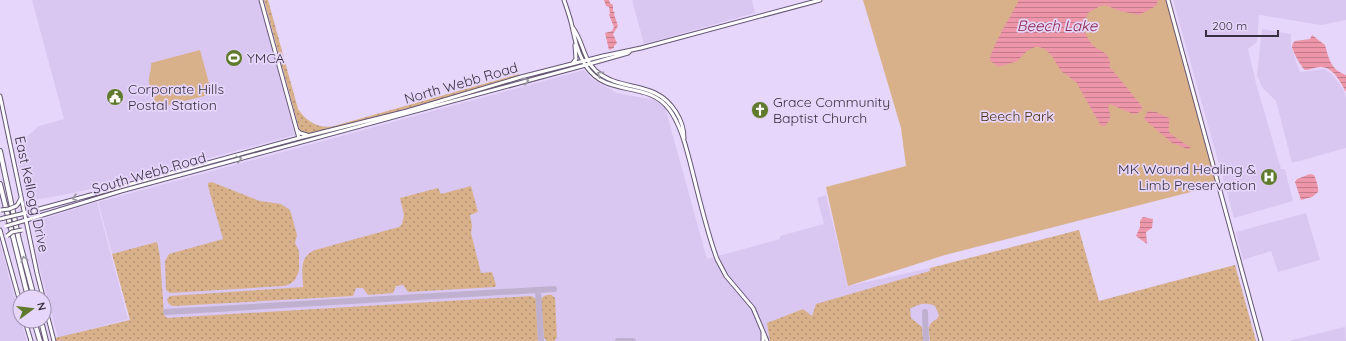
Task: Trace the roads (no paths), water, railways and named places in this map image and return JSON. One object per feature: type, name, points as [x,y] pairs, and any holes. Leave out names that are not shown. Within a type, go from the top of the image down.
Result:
[{"type":"highway","points":[[0,151],[32,289]]},
{"type":"highway","points":[[0,184],[16,255],[26,289]]},
{"type":"highway","points":[[36,329],[40,341]]},
{"type":"highway","points":[[42,329],[46,341]]},
{"type":"main road","points":[[261,0],[296,129],[299,138],[304,141]]},
{"type":"main road","points":[[564,0],[575,42],[576,59],[572,64]]},
{"type":"main road","name":"North Webb Road","points":[[304,141],[820,0]]},
{"type":"main road","points":[[1168,0],[1261,341]]},
{"type":"main road","points":[[572,26],[577,32],[587,60],[594,69],[617,83],[648,89],[656,92],[666,100],[679,116],[684,132],[684,139]]},
{"type":"main road","points":[[575,42],[585,65],[597,78],[608,85],[646,92],[661,101],[675,118],[684,139],[717,259],[726,276],[753,308],[768,341]]},
{"type":"main road","name":"North Webb Road","points":[[299,138],[414,109],[487,87],[583,61],[628,50],[630,51]]},
{"type":"main road","points":[[487,87],[488,91]]},
{"type":"main road","name":"East Kellogg Drive","points":[[0,96],[21,196],[22,213],[29,235],[41,289]]},
{"type":"main road","points":[[296,129],[309,136]]},
{"type":"main road","points":[[293,144],[299,138]]},
{"type":"main road","name":"South Webb Road","points":[[0,219],[299,138]]},
{"type":"main road","name":"South Webb Road","points":[[0,229],[121,191],[304,141]]},
{"type":"main road","points":[[215,161],[216,165]]},
{"type":"main road","points":[[1,210],[8,210],[16,206],[20,202],[21,196]]},
{"type":"main road","points":[[0,229],[16,289]]},
{"type":"main road","points":[[4,244],[7,236],[12,232],[22,230],[29,235]]},
{"type":"main road","points":[[27,329],[30,341]]},
{"type":"main road","points":[[51,329],[54,341]]},
{"type":"main road","points":[[763,332],[763,341]]},
{"type":"water","points":[[604,0],[609,0],[613,5],[613,11],[615,13],[618,26],[613,34],[617,43],[614,48],[609,50],[605,33],[612,31],[614,27],[609,15],[609,7],[606,6]]},
{"type":"water","name":"Beech Lake","points":[[1019,0],[1158,0],[1156,6],[1139,15],[1120,11],[1105,5],[1100,6],[1088,13],[1083,28],[1093,46],[1107,55],[1110,63],[1109,66],[1141,105],[1142,109],[1138,113],[1133,114],[1110,104],[1108,107],[1110,115],[1107,124],[1105,126],[1101,126],[1076,82],[1061,71],[1052,56],[1045,49],[1035,47],[1027,51],[1017,61],[999,67],[990,61],[997,40]]},
{"type":"water","points":[[1312,35],[1325,45],[1329,59],[1334,67],[1346,75],[1346,92],[1342,84],[1329,69],[1320,67],[1305,70],[1299,63],[1295,56],[1292,44],[1295,41],[1310,39]]},
{"type":"water","points":[[1148,111],[1156,112],[1169,118],[1169,132],[1191,148],[1188,149],[1172,143],[1144,119]]},
{"type":"water","points":[[1310,174],[1314,175],[1315,177],[1318,192],[1312,197],[1301,200],[1295,182],[1297,179]]},
{"type":"water","points":[[1143,217],[1153,219],[1152,228],[1146,232],[1147,244],[1136,236],[1140,227],[1140,221]]},
{"type":"place","name":"YMCA","points":[[234,58]]},
{"type":"place","name":"Corporate Hills Postal Station","points":[[115,97]]},
{"type":"place","name":"Grace Community Baptist Church","points":[[760,110]]},
{"type":"place","name":"MK Wound Healing & Limb Preservation","points":[[1269,177]]},
{"type":"park label","name":"Beech Park","points":[[1017,116]]}]
